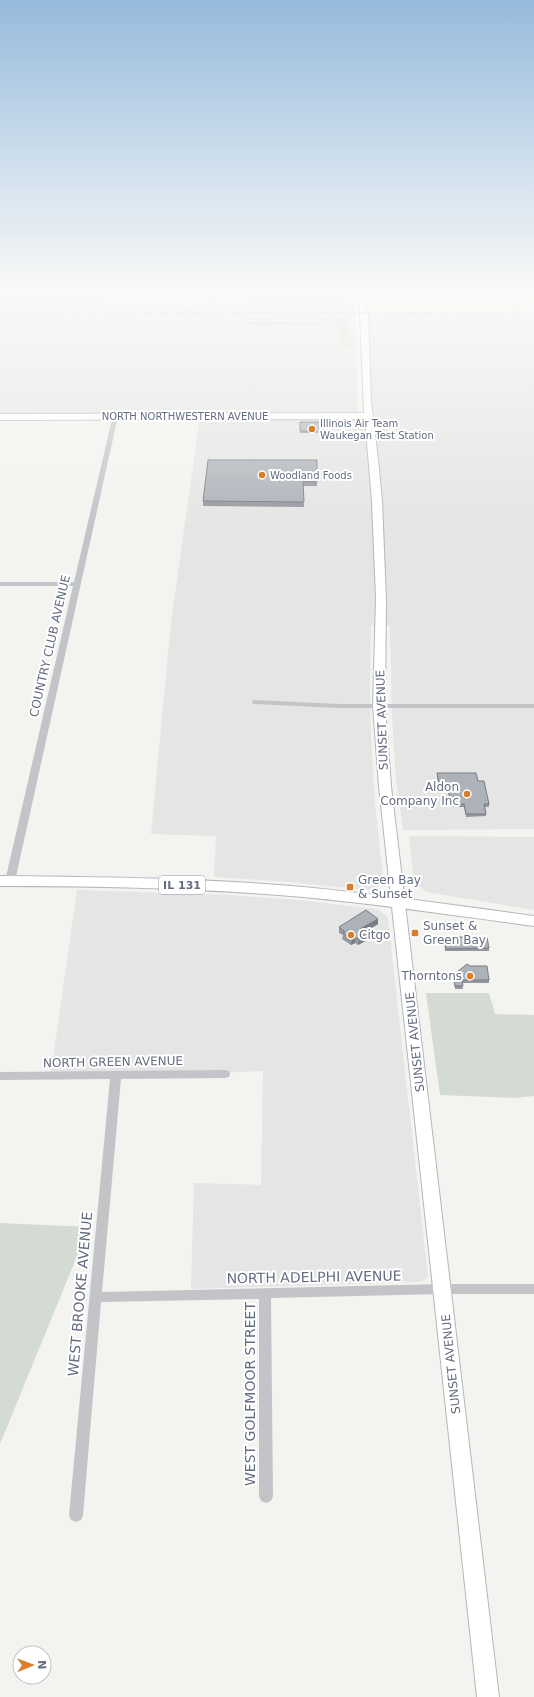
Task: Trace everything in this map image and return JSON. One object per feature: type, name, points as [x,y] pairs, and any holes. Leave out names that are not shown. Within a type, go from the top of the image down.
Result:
[{"type":"main road","name":"IL 131","points":[[5,881],[224,886],[398,902],[534,921]]},
{"type":"street","name":"SUNSET AVENUE","points":[[366,369],[374,461],[381,599],[379,706],[385,786],[488,1697]]},
{"type":"street","name":"COUNTRY CLUB AVENUE","points":[[5,881],[77,584],[115,416]]},
{"type":"street","name":"NORTH NORTHWESTERN AVENUE","points":[[0,417],[369,416]]},
{"type":"street","points":[[0,584],[77,584]]},
{"type":"street","points":[[256,702],[306,706],[534,706]]},
{"type":"street","name":"NORTH GREEN AVENUE","points":[[0,1076],[225,1074]]},
{"type":"street","name":"WEST BROOKE AVENUE","points":[[76,1515],[116,1075]]},
{"type":"street","name":"NORTH ADELPHI AVENUE","points":[[95,1297],[265,1292],[534,1289]]},
{"type":"street","name":"WEST GOLFMOOR STREET","points":[[265,1292],[266,1496]]},
{"type":"shaded area","points":[[0,369],[357,369],[358,415],[369,415],[364,369],[534,369],[534,829],[403,830],[396,778],[392,718],[390,626],[371,625],[371,736],[375,803],[383,879],[381,884],[376,888],[366,890],[289,882],[214,877],[216,836],[151,834],[171,622],[200,417],[0,417]]},
{"type":"shaded area","points":[[409,836],[534,837],[534,910],[426,892],[414,881]]},
{"type":"shaded area","points":[[77,890],[229,895],[298,900],[377,909],[384,914],[388,919],[428,1276],[425,1280],[418,1282],[191,1289],[194,1183],[261,1185],[263,1071],[50,1080]]},
{"type":"shaded area","points":[[426,993],[489,993],[495,1014],[534,1015],[534,1096],[515,1098],[440,1095]]},
{"type":"shaded area","points":[[0,1223],[89,1227],[0,1444]]},
{"type":"building","name":"Illinois Air Team Waukegan Test Station","points":[[300,422],[325,422],[325,431],[300,431]]},
{"type":"building","name":"Woodland Foods","points":[[208,460],[317,460],[317,482],[303,481],[304,502],[203,501]]},
{"type":"building","name":"Aldon Company Inc","points":[[437,773],[476,773],[478,781],[484,781],[489,804],[484,804],[486,814],[466,814],[464,804],[451,804],[447,784],[439,784]]},
{"type":"building","points":[[366,910],[378,919],[360,929],[367,934],[359,939],[355,938],[352,940],[343,933],[345,932],[339,927]]},
{"type":"building","name":"Thorntons","points":[[444,937],[487,937],[489,948],[446,949]]},
{"type":"building","name":"Thorntons","points":[[467,964],[470,966],[487,966],[489,980],[462,980],[463,986],[455,986],[453,975]]},
{"type":"place","name":"Illinois Air Team Waukegan Test Station","points":[[312,429]]},
{"type":"place","name":"Woodland Foods","points":[[262,475]]},
{"type":"place","name":"Aldon Company Inc","points":[[467,794]]},
{"type":"place","name":"Green Bay & Sunset","points":[[350,887]]},
{"type":"place","name":"Sunset & Green Bay","points":[[415,933]]},
{"type":"place","name":"Citgo","points":[[351,935]]},
{"type":"place","name":"Thorntons","points":[[470,976]]}]
